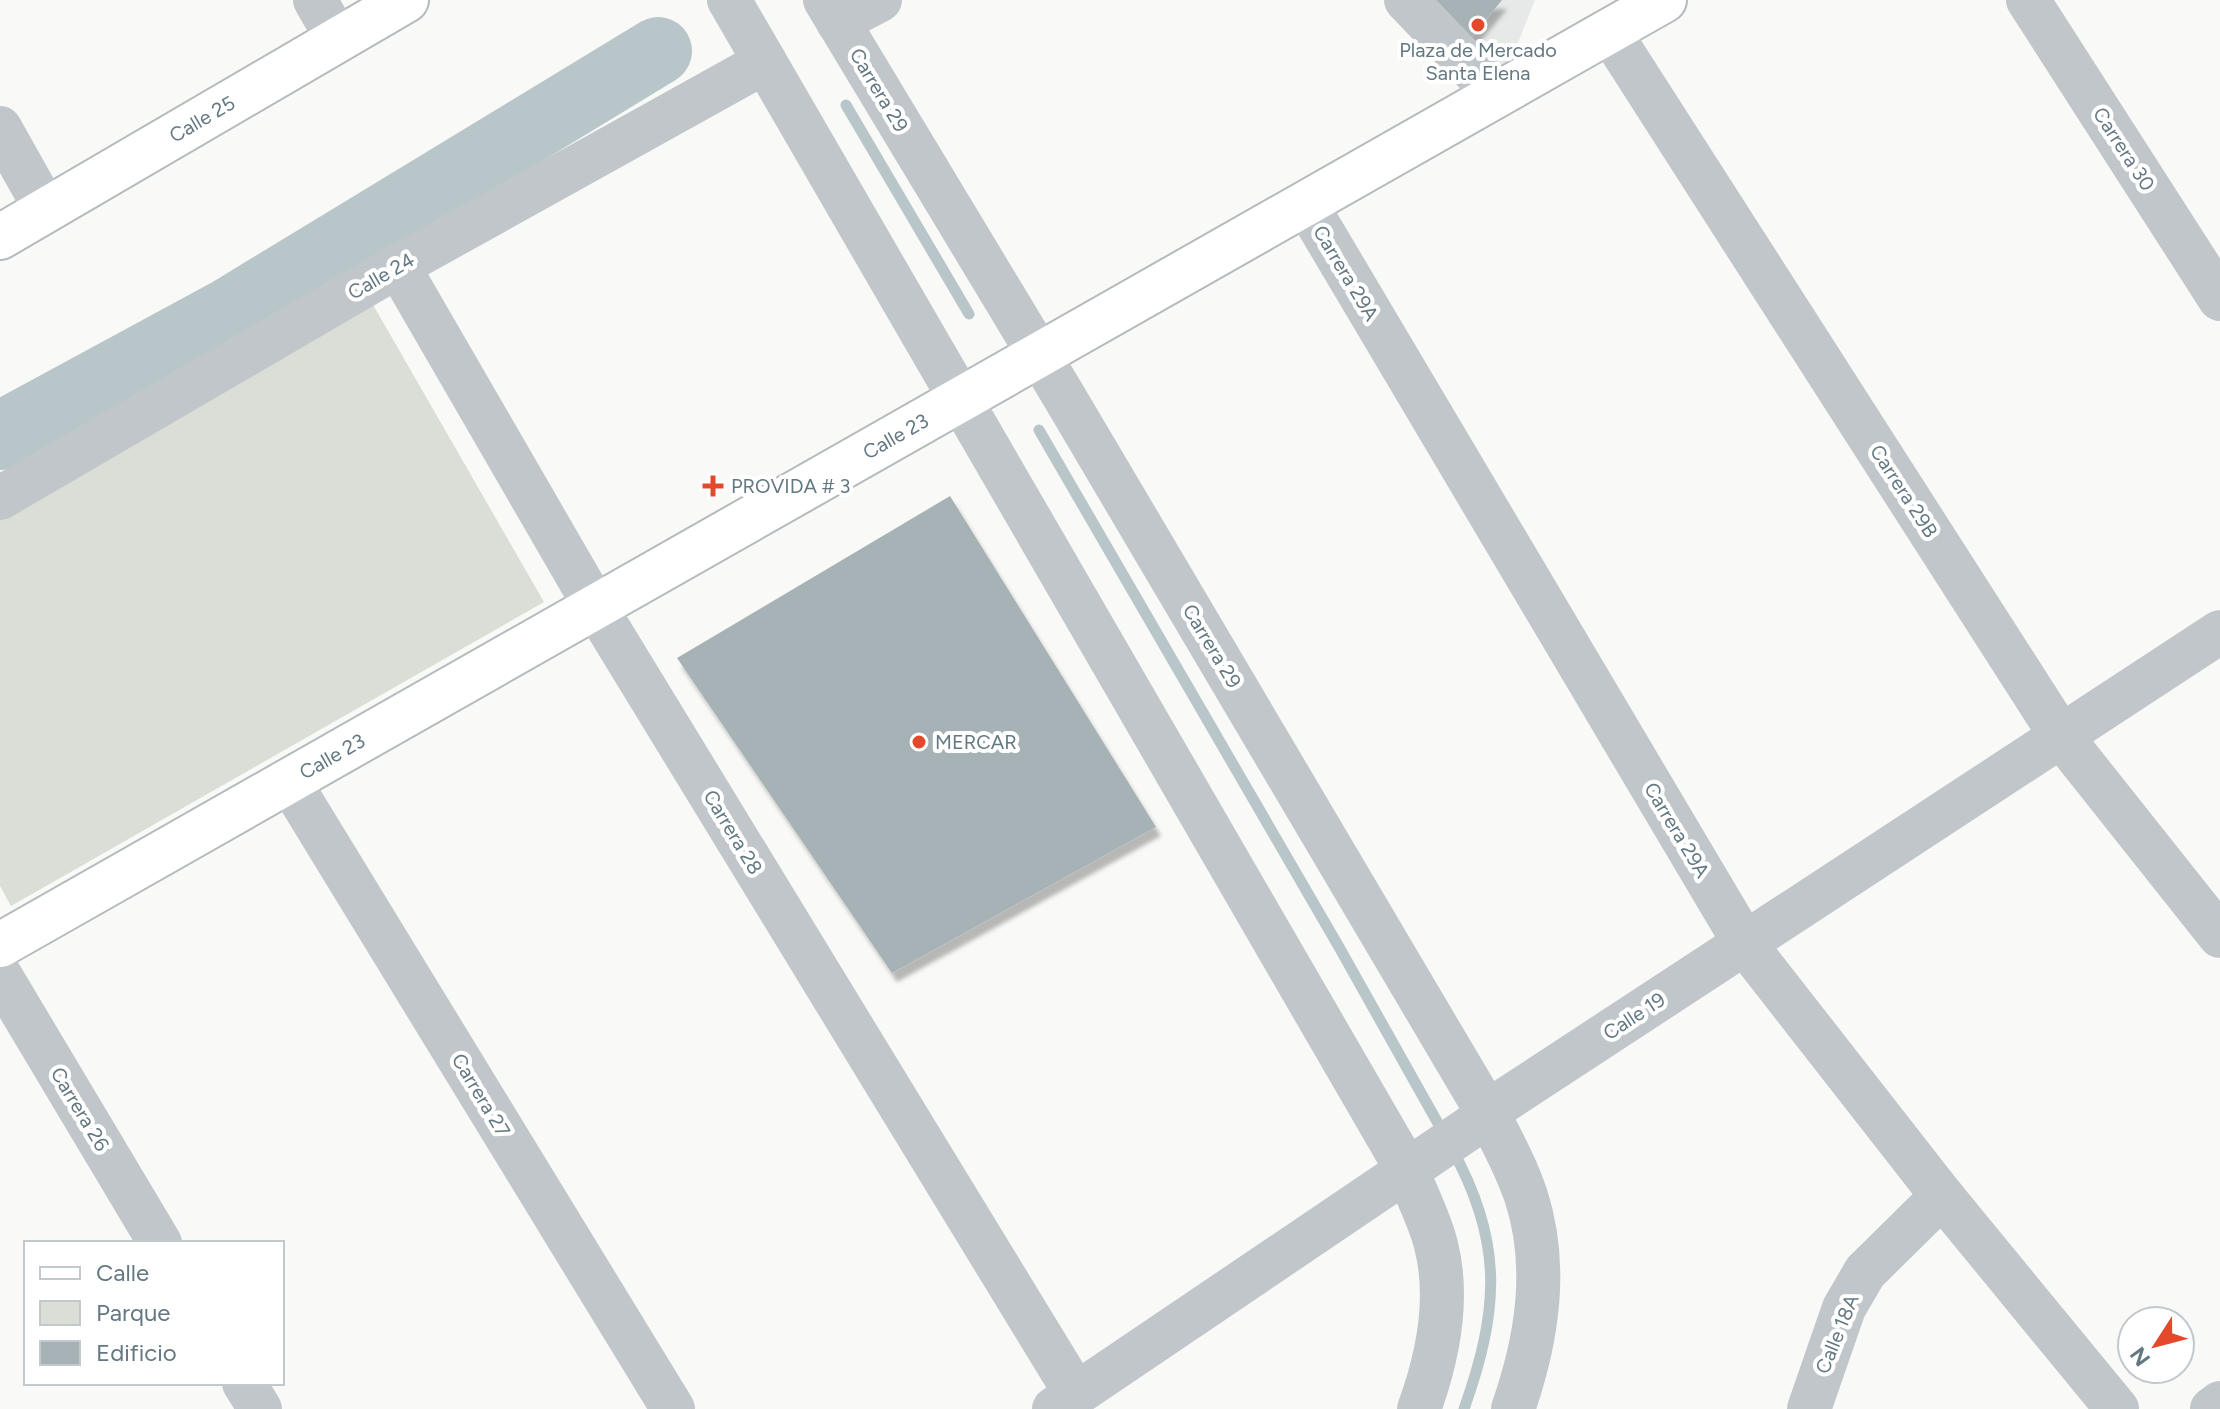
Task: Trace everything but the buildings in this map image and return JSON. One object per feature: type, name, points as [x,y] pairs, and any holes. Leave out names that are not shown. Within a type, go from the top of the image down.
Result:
[{"type":"main road","name":"Calle 25","points":[[0,237],[406,0]]},
{"type":"main road","name":"Calle 23","points":[[0,945],[1664,0]]},
{"type":"street","points":[[315,0],[338,40]]},
{"type":"street","points":[[729,0],[961,400],[1418,1162],[1436,1245],[1442,1294],[1441,1329],[1432,1373],[1419,1409]]},
{"type":"street","points":[[832,11],[880,0]]},
{"type":"street","points":[[1406,0],[1497,95]]},
{"type":"street","name":"Carrera 30","points":[[2028,0],[2220,299]]},
{"type":"street","name":"Carrera 29","points":[[832,11],[1039,356],[1481,1118],[1512,1160],[1527,1198],[1538,1253],[1538,1314],[1524,1379],[1513,1409]]},
{"type":"street","name":"Carrera 29B","points":[[1609,31],[2061,736],[2220,936]]},
{"type":"street","name":"Calle 24","points":[[0,498],[398,266],[765,62]]},
{"type":"street","points":[[0,128],[46,210]]},
{"type":"street","name":"Carrera 29A","points":[[1306,204],[1745,944],[1942,1196],[2117,1409]]},
{"type":"street","name":"Carrera 28","points":[[398,266],[596,608],[1065,1402]]},
{"type":"street","name":"Calle 19","points":[[1065,1402],[1481,1118],[2220,632]]},
{"type":"street","name":"Carrera 27","points":[[289,781],[673,1409]]},
{"type":"street","name":"Carrera 26","points":[[0,975],[159,1241]]},
{"type":"street","name":"Calle 18A","points":[[1809,1409],[1844,1308],[1865,1272],[1942,1196]]},
{"type":"street","points":[[245,1385],[260,1409]]},
{"type":"street","points":[[2212,1409],[2220,1403]]},
{"type":"shaded area","name":"Plaza de Mercado Santa Elena","points":[[1406,0],[1535,0],[1497,95]]},
{"type":"green space","points":[[372,303],[544,602],[11,906],[0,886],[0,516]]},
{"type":"waterway","points":[[0,436],[227,313],[658,51]]},
{"type":"waterway","points":[[846,105],[969,314]]},
{"type":"waterway","points":[[1039,430],[1444,1134]]},
{"type":"waterway","points":[[1452,1149],[1481,1215],[1491,1277],[1484,1340],[1464,1409]]},
{"type":"place","name":"Plaza de Mercado Santa Elena","points":[[1478,25]]},
{"type":"place","name":"PROVIDA # 3","points":[[713,486]]},
{"type":"place","name":"MERCAR","points":[[919,742]]}]
